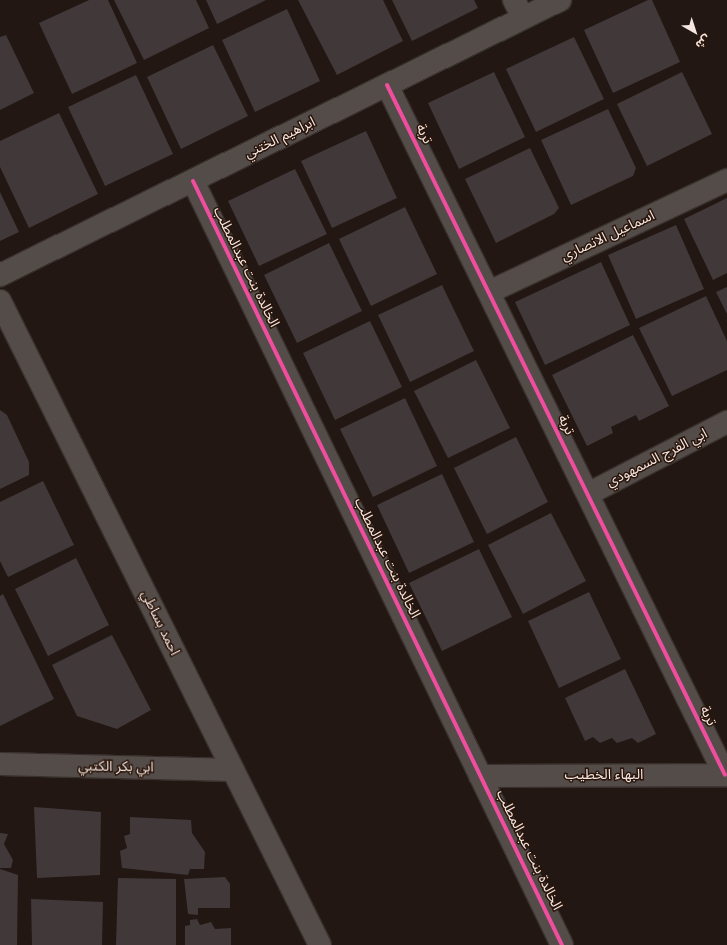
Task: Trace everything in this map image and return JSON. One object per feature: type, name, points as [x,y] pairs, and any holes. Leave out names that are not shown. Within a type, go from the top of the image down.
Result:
[{"type":"street","name":"ابراهيم الختني","points":[[0,275],[387,85],[518,9],[560,0]]},
{"type":"street","name":"تربة","points":[[387,85],[726,775]]},
{"type":"street","name":"اسماعيل الانصاري","points":[[489,292],[727,180]]},
{"type":"street","name":"الخالدة بنت عبدالمطلب","points":[[192,181],[562,945]]},
{"type":"street","name":"احمد بساطي","points":[[0,301],[320,945]]},
{"type":"street","name":"ابي الفرج السمهودي","points":[[588,494],[727,422]]},
{"type":"street","name":"ابي بكر الكتبي","points":[[0,764],[233,770]]},
{"type":"street","name":"البهاء الخطيب","points":[[480,776],[726,775]]},
{"type":"building","points":[[89,0],[108,0],[137,63],[72,94],[39,23]]},
{"type":"building","points":[[114,0],[196,0],[209,28],[144,60]]},
{"type":"building","points":[[206,0],[266,0],[217,24]]},
{"type":"building","points":[[298,0],[383,0],[403,41],[337,75]]},
{"type":"building","points":[[392,0],[474,0],[478,8],[412,41]]},
{"type":"building","points":[[648,0],[652,0],[680,62],[613,93],[584,30]]},
{"type":"building","points":[[287,9],[320,81],[255,112],[222,40]]},
{"type":"building","points":[[6,35],[34,93],[0,110],[0,37]]},
{"type":"building","points":[[574,37],[604,99],[536,132],[506,69]]},
{"type":"building","points":[[213,45],[248,116],[181,149],[147,77]]},
{"type":"building","points":[[494,72],[525,137],[459,169],[428,103]]},
{"type":"building","points":[[682,72],[712,134],[647,166],[617,104]]},
{"type":"building","points":[[136,75],[173,154],[105,186],[68,107]]},
{"type":"building","points":[[608,109],[636,168],[633,176],[571,205],[541,140]]},
{"type":"building","points":[[59,113],[98,194],[29,228],[0,167],[0,141]]},
{"type":"building","points":[[366,131],[397,198],[332,228],[301,161]]},
{"type":"building","points":[[530,148],[559,208],[554,214],[496,243],[465,179]]},
{"type":"building","points":[[295,169],[327,234],[259,266],[228,201]]},
{"type":"building","points":[[0,192],[19,232],[0,241]]},
{"type":"building","points":[[727,198],[727,273],[713,280],[684,219]]},
{"type":"building","points":[[405,207],[437,274],[371,306],[339,239]]},
{"type":"building","points":[[676,225],[704,289],[636,319],[608,255]]},
{"type":"building","points":[[329,243],[362,311],[297,343],[264,275]]},
{"type":"building","points":[[601,262],[630,325],[545,365],[515,302]]},
{"type":"building","points":[[442,285],[474,351],[410,382],[378,315]]},
{"type":"building","points":[[727,287],[727,314],[716,292]]},
{"type":"building","points":[[706,296],[727,341],[727,370],[672,396],[639,328]]},
{"type":"building","points":[[370,321],[402,387],[335,420],[303,353]]},
{"type":"building","points":[[633,335],[669,406],[639,421],[636,415],[611,427],[613,433],[587,446],[552,375]]},
{"type":"building","points":[[476,360],[510,428],[448,458],[414,391]]},
{"type":"building","points":[[405,398],[437,466],[373,497],[340,429]]},
{"type":"building","points":[[0,410],[7,415],[29,462],[29,475],[0,489]]},
{"type":"building","points":[[516,437],[548,502],[487,534],[454,468]]},
{"type":"building","points":[[442,474],[474,542],[409,573],[377,505]]},
{"type":"building","points":[[43,481],[74,545],[8,577],[0,561],[0,502]]},
{"type":"building","points":[[551,513],[586,581],[523,614],[488,545]]},
{"type":"building","points":[[479,549],[512,617],[442,651],[409,583]]},
{"type":"building","points":[[76,558],[109,625],[48,656],[15,589]]},
{"type":"building","points":[[589,592],[621,659],[559,688],[528,621]]},
{"type":"building","points":[[3,594],[54,699],[0,726],[0,596]]},
{"type":"building","points":[[112,635],[151,710],[117,729],[77,716],[52,665]]},
{"type":"building","points":[[625,669],[656,734],[638,743],[632,738],[617,743],[612,738],[600,743],[593,737],[585,741],[565,698]]},
{"type":"building","points":[[34,807],[101,812],[100,875],[37,878]]},
{"type":"building","points":[[130,817],[191,820],[192,833],[205,852],[204,869],[190,869],[188,875],[122,868],[120,851],[127,848],[124,836],[130,834]]},
{"type":"building","points":[[0,833],[8,834],[4,844],[13,860],[11,868],[0,868]]},
{"type":"building","points":[[0,869],[18,875],[17,945],[0,945]]},
{"type":"building","points":[[225,877],[230,884],[230,908],[198,908],[198,915],[188,914],[184,879]]},
{"type":"building","points":[[118,878],[176,879],[176,945],[116,945]]},
{"type":"building","points":[[31,899],[103,902],[102,945],[32,945]]},
{"type":"building","points":[[197,919],[200,925],[211,922],[215,929],[231,928],[231,945],[185,945],[185,926],[190,925],[190,920]]},
{"type":"cycle path","points":[[387,85],[725,775]]},
{"type":"cycle path","points":[[193,181],[562,945]]}]
